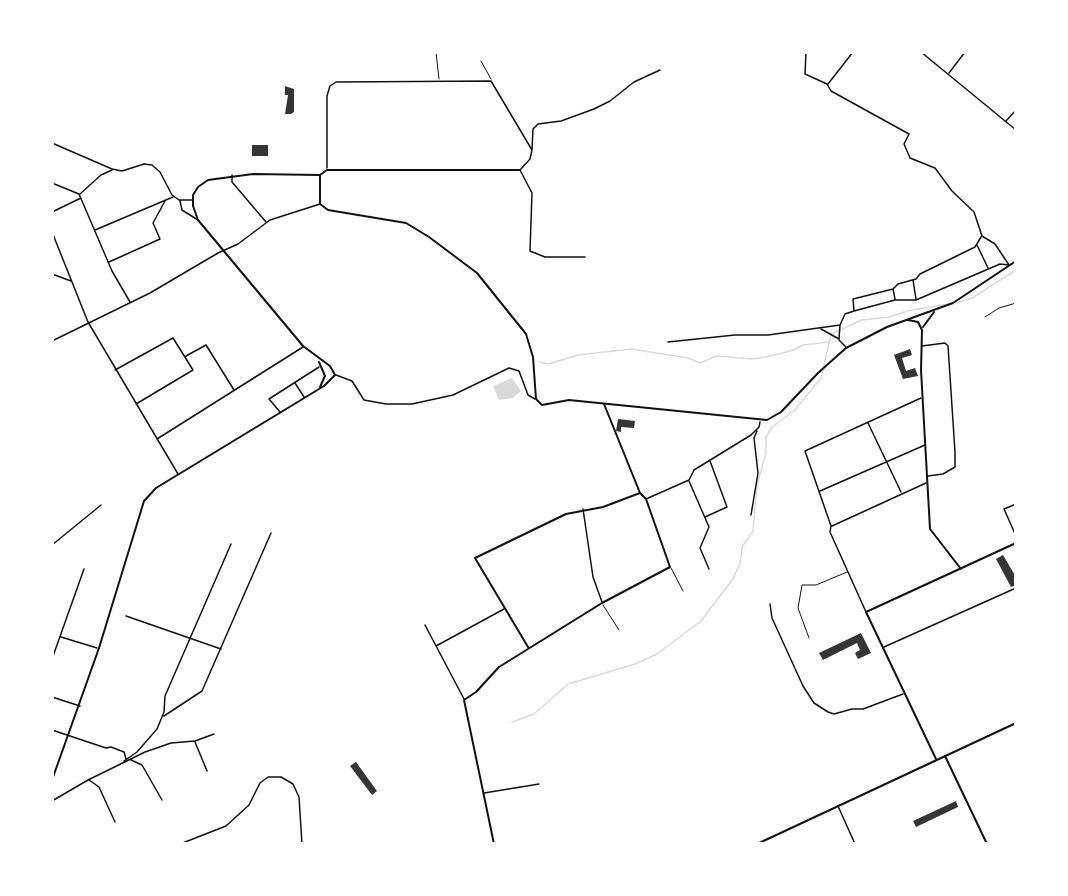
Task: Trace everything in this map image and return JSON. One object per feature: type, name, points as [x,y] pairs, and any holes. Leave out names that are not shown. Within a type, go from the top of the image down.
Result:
[{"type":"main road","points":[[52,780],[80,706],[144,501],[156,488],[329,383],[335,375],[327,364],[319,361],[303,346],[198,220],[192,200],[198,187],[208,180],[232,175],[320,175],[327,170],[520,170]]},
{"type":"main road","points":[[320,175],[320,204],[328,210],[406,223],[477,273],[526,334],[531,346],[536,399],[542,405],[564,400],[760,422],[781,412],[846,348],[886,327],[934,312],[954,303],[1016,261]]},
{"type":"main road","points":[[934,312],[925,321],[921,346],[930,529],[961,569]]},
{"type":"main road","points":[[908,320],[918,322],[922,330]]},
{"type":"main road","points":[[318,389],[324,380],[319,361]]},
{"type":"main road","points":[[321,366],[327,364]]},
{"type":"main road","points":[[324,380],[329,383]]},
{"type":"main road","points":[[494,843],[464,700],[499,667],[602,603],[670,567],[646,498],[640,493],[604,404]]},
{"type":"main road","points":[[529,648],[475,558],[566,514],[603,507],[640,493]]},
{"type":"main road","points":[[936,760],[867,612],[1016,543]]},
{"type":"main road","points":[[757,843],[1016,723]]},
{"type":"main road","points":[[945,756],[987,843]]},
{"type":"street","points":[[806,52],[805,74],[827,84],[831,91],[909,134],[904,144],[910,158],[935,168],[952,191],[974,212],[982,236],[995,244],[1009,265]]},
{"type":"street","points":[[827,84],[853,52]]},
{"type":"street","points":[[921,52],[1016,130]]},
{"type":"street","points":[[949,73],[965,52]]},
{"type":"street","points":[[585,257],[545,257],[530,251],[532,193],[520,170],[530,159],[533,129],[538,124],[561,122],[594,109],[610,101],[634,82],[660,70]]},
{"type":"street","points":[[327,170],[330,86],[336,82],[492,81],[532,150]]},
{"type":"street","points":[[1005,122],[1016,110]]},
{"type":"street","points":[[52,143],[112,170],[122,171],[144,164],[152,165],[160,172],[174,196],[179,200],[182,210],[198,220]]},
{"type":"street","points":[[79,194],[101,174],[112,170]]},
{"type":"street","points":[[232,175],[232,182],[267,222]]},
{"type":"street","points":[[52,183],[79,194],[108,262],[130,302]]},
{"type":"street","points":[[95,230],[174,196]]},
{"type":"street","points":[[52,212],[81,198]]},
{"type":"street","points":[[179,200],[192,200]]},
{"type":"street","points":[[108,262],[160,239],[153,223],[165,201]]},
{"type":"street","points":[[52,341],[238,244],[267,222],[320,204]]},
{"type":"street","points":[[52,232],[88,322],[178,474]]},
{"type":"street","points":[[854,311],[853,299],[893,289],[898,284],[913,279],[976,245],[982,236]]},
{"type":"street","points":[[976,245],[988,269]]},
{"type":"street","points":[[838,339],[840,325],[845,314],[895,300],[916,300],[1000,264],[1009,265]]},
{"type":"street","points":[[52,274],[72,282]]},
{"type":"street","points":[[913,279],[916,300]]},
{"type":"street","points":[[893,289],[895,300]]},
{"type":"street","points":[[668,342],[768,335],[840,325]]},
{"type":"street","points":[[820,328],[838,339],[846,348]]},
{"type":"street","points":[[115,370],[173,338],[194,370],[135,404]]},
{"type":"street","points":[[921,346],[945,343],[948,346],[955,452],[955,467],[943,474],[927,476]]},
{"type":"street","points":[[185,357],[206,345],[235,391]]},
{"type":"street","points":[[156,440],[303,346]]},
{"type":"street","points":[[280,413],[269,399],[321,366]]},
{"type":"street","points":[[335,375],[352,381],[364,400],[386,404],[412,404],[453,395],[509,368],[519,371],[528,395],[536,399]]},
{"type":"street","points":[[295,382],[304,398]]},
{"type":"street","points":[[867,612],[830,532],[831,526],[805,451],[922,398]]},
{"type":"street","points":[[751,515],[758,473],[754,438],[760,422]]},
{"type":"street","points":[[868,422],[902,493]]},
{"type":"street","points":[[646,498],[689,480],[694,470],[751,435],[759,427]]},
{"type":"street","points":[[819,492],[886,460],[925,445]]},
{"type":"street","points":[[705,517],[727,507],[710,460]]},
{"type":"street","points":[[689,480],[709,527],[700,548],[709,569]]},
{"type":"street","points":[[831,526],[928,482]]},
{"type":"street","points":[[1016,504],[1004,509],[1016,536]]},
{"type":"street","points":[[52,545],[101,506]]},
{"type":"street","points":[[583,509],[593,577],[602,603]]},
{"type":"street","points":[[52,801],[125,760],[148,740],[163,716],[202,691],[271,533]]},
{"type":"street","points":[[163,716],[165,696],[231,544]]},
{"type":"street","points":[[53,658],[84,569]]},
{"type":"street","points":[[883,647],[1016,588]]},
{"type":"street","points":[[770,604],[772,618],[793,666],[814,703],[828,712],[844,712],[863,709],[904,694]]},
{"type":"street","points":[[436,646],[504,609]]},
{"type":"street","points":[[126,616],[221,649]]},
{"type":"street","points":[[425,626],[464,700]]},
{"type":"street","points":[[60,637],[99,648]]},
{"type":"street","points":[[52,697],[80,706]]},
{"type":"street","points":[[52,730],[106,748],[111,747],[124,753],[125,760]]},
{"type":"street","points":[[125,760],[131,760],[171,743],[195,741],[213,734]]},
{"type":"street","points":[[195,741],[207,771]]},
{"type":"street","points":[[131,760],[142,765],[162,800]]},
{"type":"street","points":[[180,843],[226,825],[249,805],[260,783],[268,777],[281,777],[293,784],[299,797],[302,843]]},
{"type":"street","points":[[88,780],[99,787],[115,822]]},
{"type":"street","points":[[484,793],[539,784]]},
{"type":"street","points":[[838,806],[855,843]]},
{"type":"lane","points":[[436,52],[439,81]]},
{"type":"lane","points":[[481,61],[492,81]]},
{"type":"lane","points":[[985,317],[999,308],[1016,303]]},
{"type":"lane","points":[[670,567],[683,591]]},
{"type":"lane","points":[[809,638],[798,608],[802,585],[816,585],[848,571]]},
{"type":"lane","points":[[602,603],[619,630]]},
{"type":"shaded area","points":[[512,378],[521,391],[513,398],[499,400],[493,386]]},
{"type":"building","points":[[285,86],[294,89],[294,112],[291,114],[285,114],[288,95],[285,95]]},
{"type":"building","points":[[252,145],[268,145],[268,156],[252,156]]},
{"type":"building","points":[[910,349],[912,355],[902,358],[906,371],[915,368],[918,376],[903,379],[894,355]]},
{"type":"building","points":[[618,419],[635,421],[634,428],[621,427],[621,432],[616,431]]},
{"type":"building","points":[[1003,555],[1016,577],[1016,585],[1011,587],[996,559]]},
{"type":"building","points":[[861,633],[871,653],[858,659],[855,653],[860,650],[857,643],[823,660],[819,653]]},
{"type":"building","points":[[356,762],[377,791],[372,795],[350,766]]},
{"type":"building","points":[[956,801],[958,807],[916,827],[913,821]]},
{"type":"waterway","points":[[956,303],[972,298],[1016,270]]},
{"type":"waterway","points":[[512,722],[534,714],[568,684],[635,664],[657,654],[701,621],[732,580],[740,564],[742,547],[753,531],[757,486],[766,452],[766,437],[772,427],[795,410],[821,378],[831,334],[862,320],[890,317],[907,311],[948,304]]},
{"type":"waterway","points":[[539,362],[548,364],[578,355],[631,349],[688,358],[700,363],[717,356],[752,359],[766,357],[794,350],[803,345],[829,342]]}]
